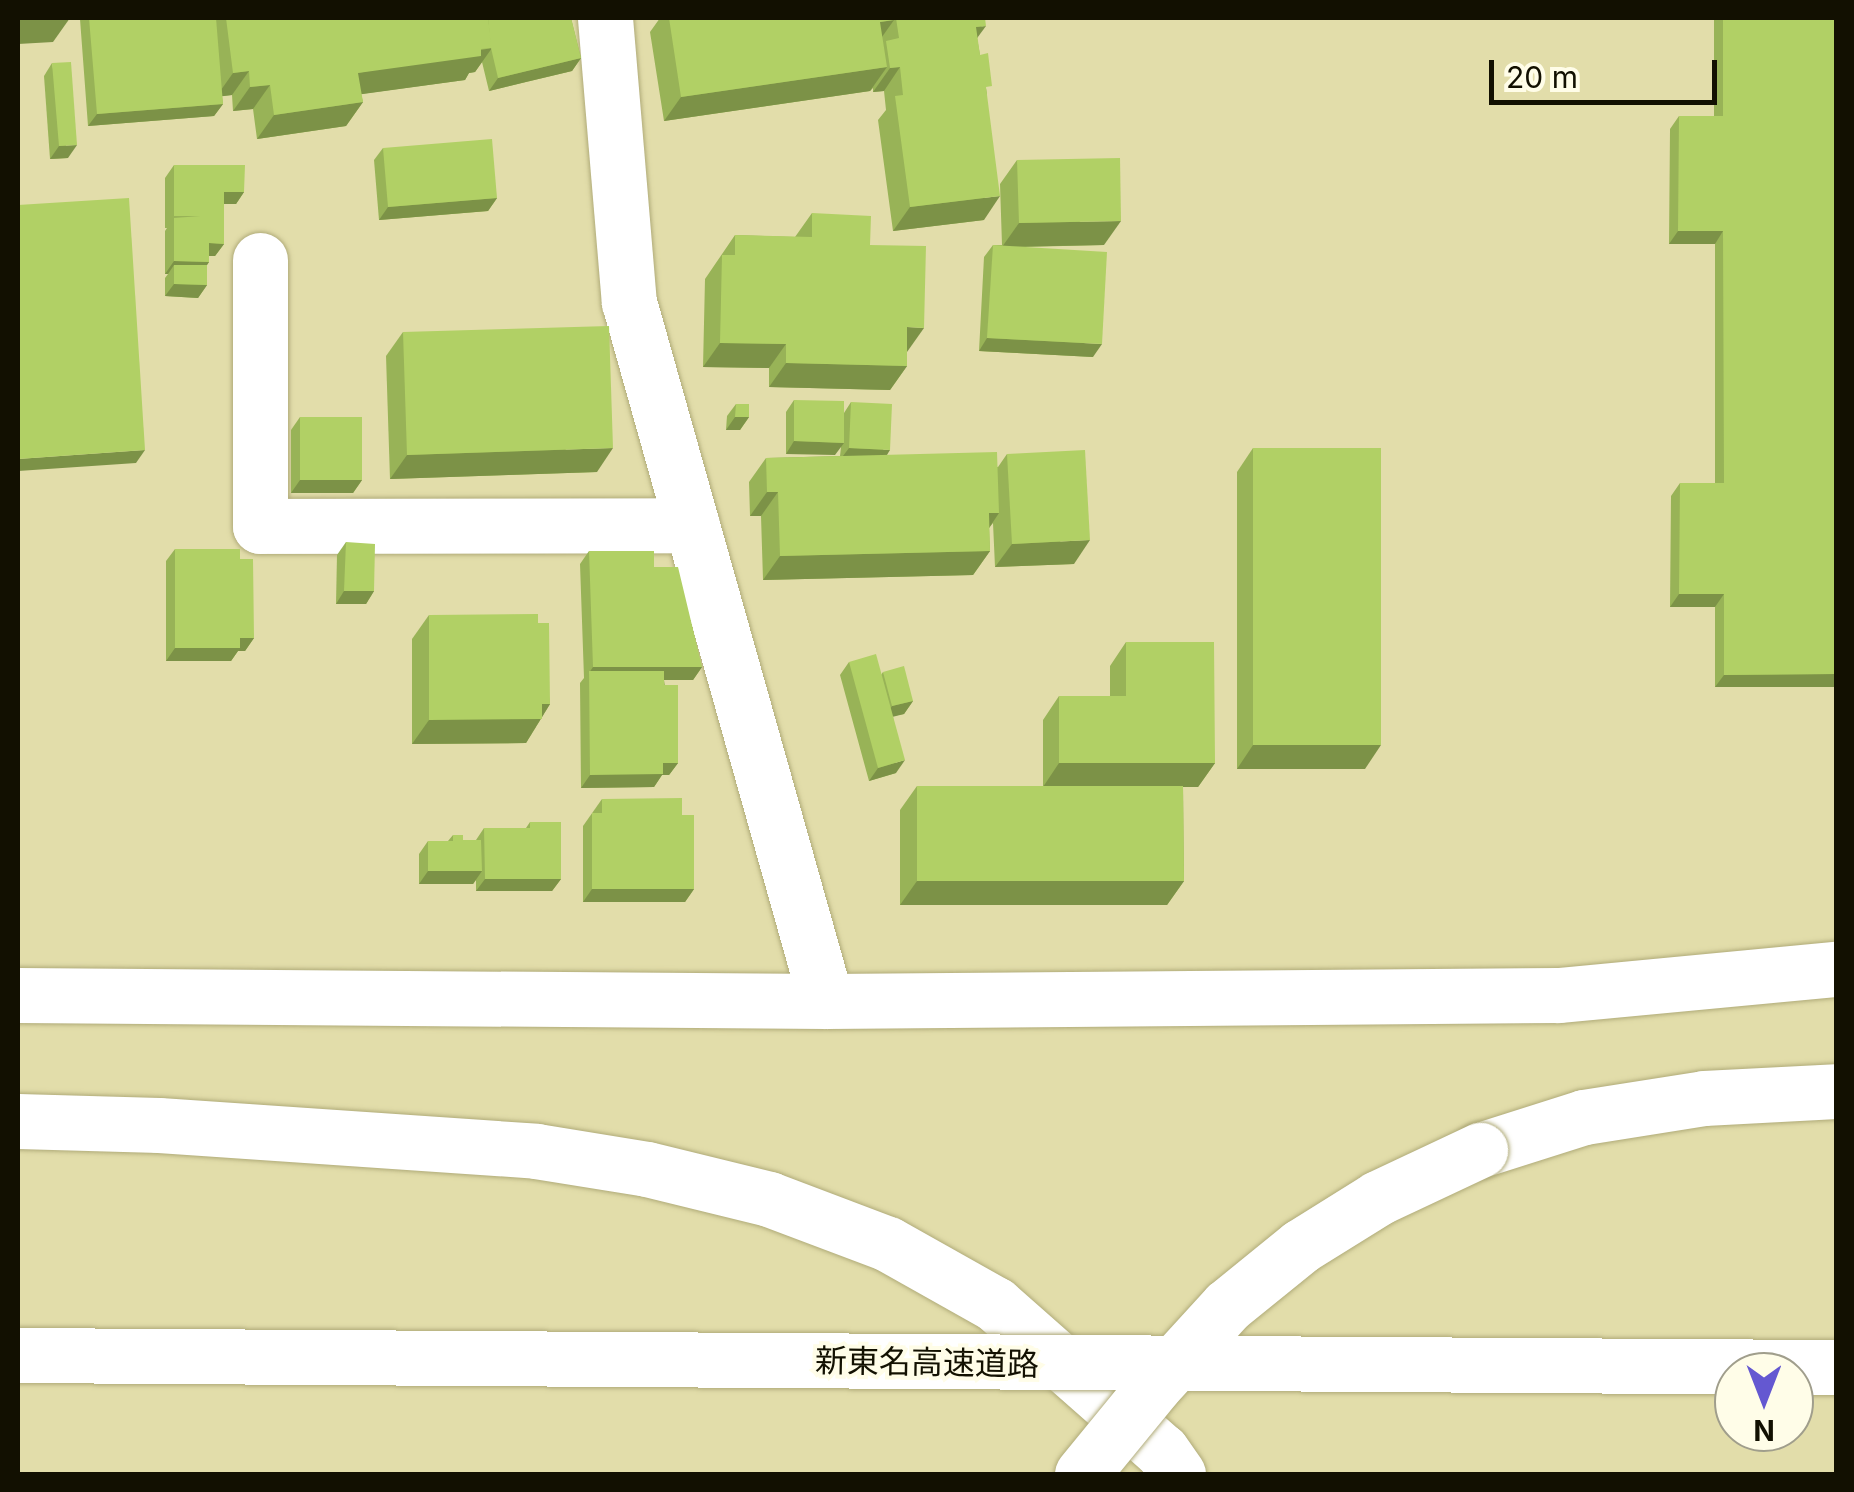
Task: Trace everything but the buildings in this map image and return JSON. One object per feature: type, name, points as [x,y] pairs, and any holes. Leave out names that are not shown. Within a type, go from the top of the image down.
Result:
[{"type":"main road","points":[[606,18],[629,302],[826,1001]]},
{"type":"main road","points":[[260,260],[260,526],[692,525]]},
{"type":"main road","points":[[18,995],[826,1001],[1558,995],[1836,970]]},
{"type":"main road","points":[[1082,1474],[1227,1306],[1300,1246],[1378,1198],[1480,1150],[1584,1117],[1704,1098],[1836,1090]]},
{"type":"main road","points":[[18,1121],[159,1125],[536,1151],[647,1169],[769,1199],[888,1244],[995,1304],[1162,1451],[1178,1474]]},
{"type":"main road","name":"新東名高速道路","points":[[18,1355],[1836,1367]]}]
